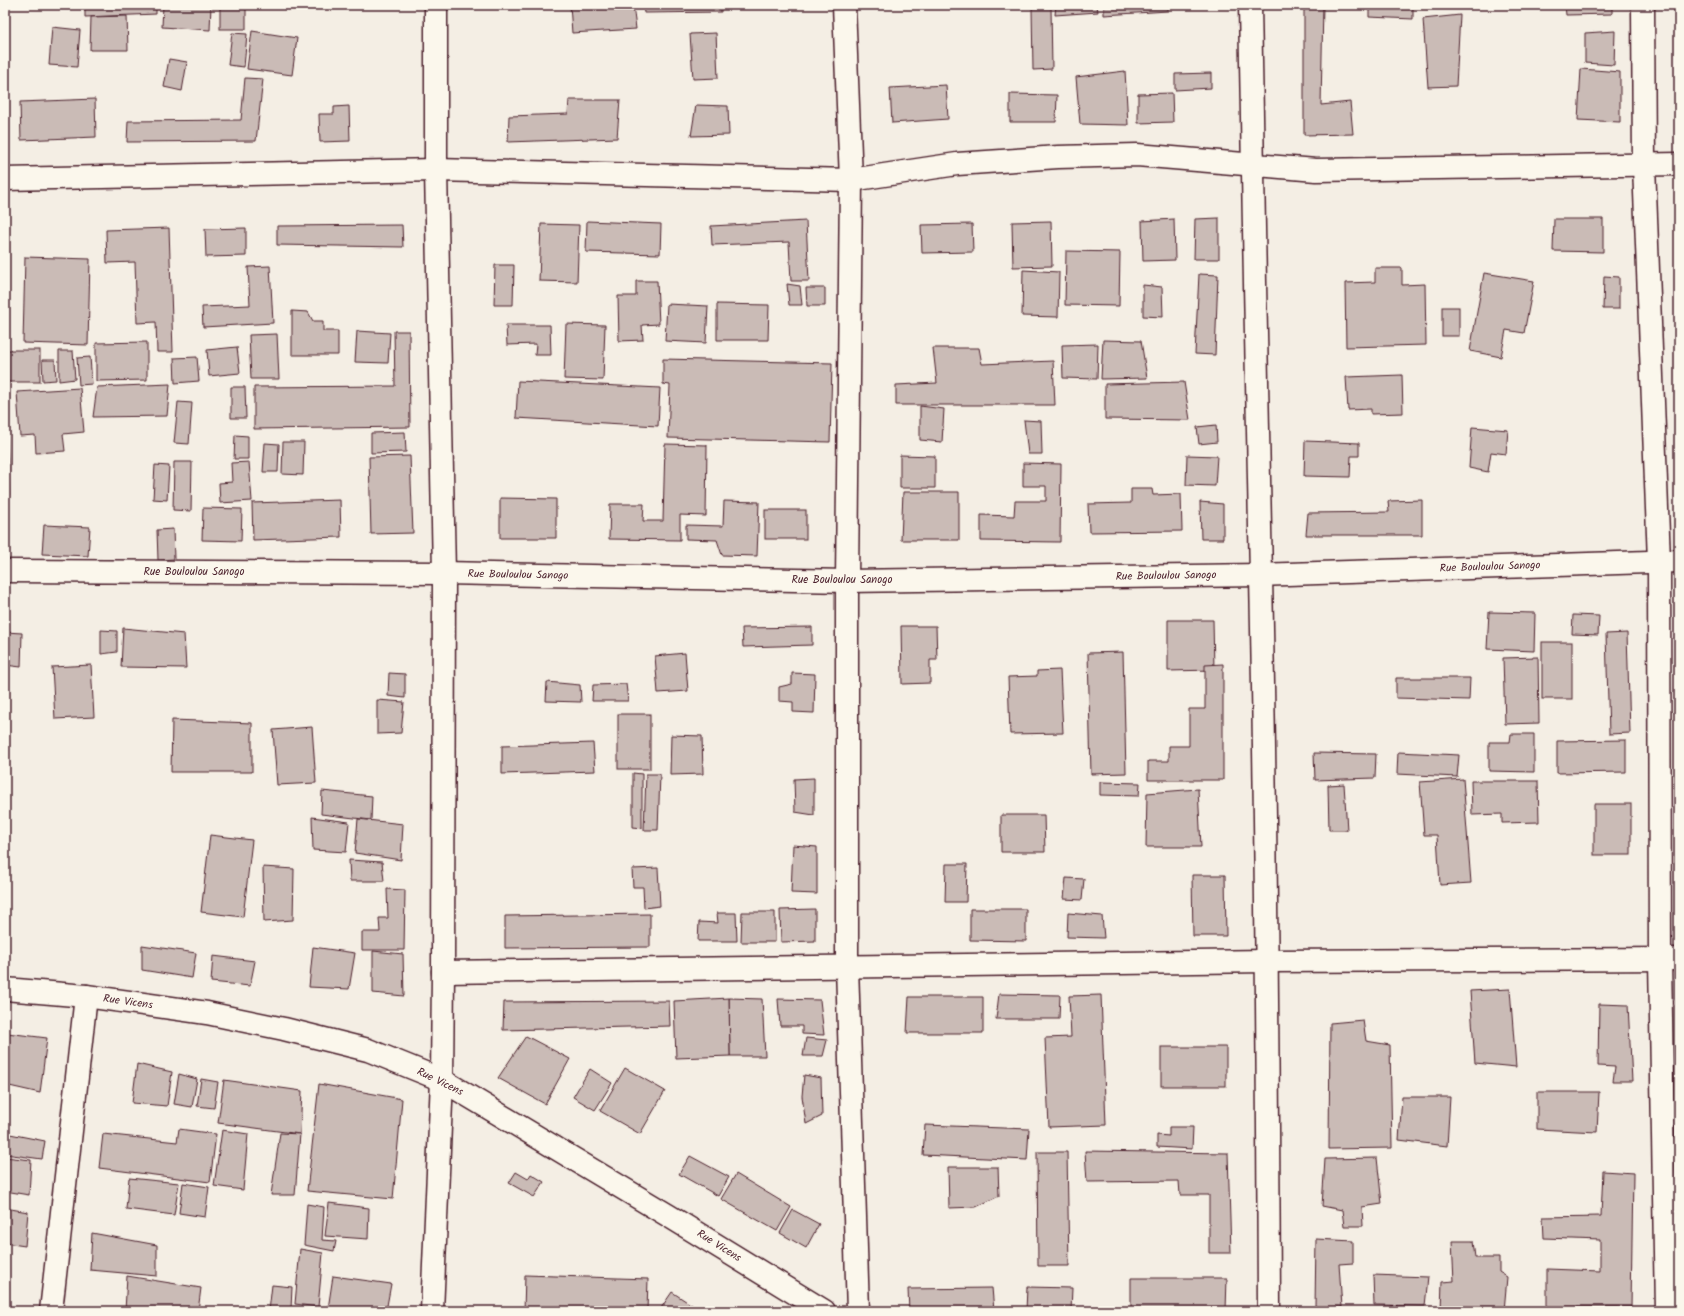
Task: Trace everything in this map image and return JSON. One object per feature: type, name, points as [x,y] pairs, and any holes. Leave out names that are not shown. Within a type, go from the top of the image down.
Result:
[{"type":"street","points":[[432,1311],[442,1080],[443,972],[444,574],[436,170],[436,5]]},
{"type":"street","points":[[844,5],[851,180],[847,581],[847,966],[858,1311]]},
{"type":"street","points":[[1250,5],[1267,961],[1269,1311]]},
{"type":"street","points":[[1643,5],[1644,165],[1669,561],[1670,959],[1666,1311]]},
{"type":"street","points":[[5,179],[436,170],[851,180],[957,164],[1058,157],[1137,155],[1316,170],[1679,164]]},
{"type":"street","name":"Rue Bouloulou Sanogo","points":[[5,571],[444,574],[847,581],[1261,575],[1669,561]]},
{"type":"street","points":[[443,972],[1267,961],[1670,959]]},
{"type":"street","name":"Rue Vicens","points":[[5,989],[86,996],[207,1013],[284,1028],[368,1050],[442,1080],[824,1311]]},
{"type":"street","points":[[51,1311],[86,996]]},
{"type":"building","points":[[85,5],[156,5],[156,14],[85,17]]},
{"type":"building","points":[[163,5],[211,5],[210,30],[162,27]]},
{"type":"building","points":[[220,5],[246,5],[246,29],[220,29]]},
{"type":"building","points":[[570,5],[633,5],[636,29],[572,33]]},
{"type":"building","points":[[643,5],[721,5],[721,12],[644,13]]},
{"type":"building","points":[[1056,5],[1097,5],[1098,12],[1055,15]]},
{"type":"building","points":[[1104,5],[1168,5],[1168,11],[1104,15]]},
{"type":"building","points":[[1304,5],[1323,5],[1321,105],[1350,102],[1353,134],[1304,135]]},
{"type":"building","points":[[1369,5],[1413,5],[1413,19],[1369,17]]},
{"type":"building","points":[[1565,5],[1612,5],[1612,14],[1566,15]]},
{"type":"building","points":[[1032,8],[1051,8],[1052,69],[1033,70]]},
{"type":"building","points":[[1460,15],[1456,86],[1428,87],[1423,19]]},
{"type":"building","points":[[127,16],[128,50],[90,50],[91,17]]},
{"type":"building","points":[[52,27],[80,30],[77,67],[49,65]]},
{"type":"building","points":[[252,31],[297,38],[292,75],[247,69]]},
{"type":"building","points":[[1615,31],[1614,65],[1585,63],[1585,33]]},
{"type":"building","points":[[232,33],[247,34],[244,67],[228,65]]},
{"type":"building","points":[[716,33],[718,78],[693,79],[690,34]]},
{"type":"building","points":[[169,59],[187,62],[182,91],[164,87]]},
{"type":"building","points":[[1581,69],[1620,72],[1620,122],[1578,120]]},
{"type":"building","points":[[1125,71],[1128,125],[1080,124],[1076,77]]},
{"type":"building","points":[[1211,73],[1211,88],[1175,90],[1175,74]]},
{"type":"building","points":[[245,78],[263,79],[256,141],[127,142],[128,121],[241,120]]},
{"type":"building","points":[[946,85],[948,119],[892,123],[890,88]]},
{"type":"building","points":[[1172,93],[1173,122],[1138,123],[1138,94]]},
{"type":"building","points":[[1010,94],[1057,95],[1056,122],[1010,122]]},
{"type":"building","points":[[95,99],[96,137],[21,140],[20,102]]},
{"type":"building","points":[[569,100],[620,100],[617,138],[508,142],[509,116],[568,114]]},
{"type":"building","points":[[696,105],[728,106],[729,135],[691,136]]},
{"type":"building","points":[[349,106],[350,141],[320,142],[319,114],[334,114],[334,107]]},
{"type":"building","points":[[5,128],[7,146],[5,146]]},
{"type":"building","points":[[1219,218],[1219,259],[1194,259],[1195,219]]},
{"type":"building","points":[[1174,219],[1175,260],[1143,261],[1142,221]]},
{"type":"building","points":[[1554,219],[1603,219],[1603,252],[1553,251]]},
{"type":"building","points":[[587,221],[661,224],[660,254],[586,252]]},
{"type":"building","points":[[806,221],[809,281],[791,281],[789,242],[712,245],[711,226]]},
{"type":"building","points":[[1051,221],[1052,266],[1013,267],[1012,222]]},
{"type":"building","points":[[541,224],[579,225],[577,282],[539,281]]},
{"type":"building","points":[[972,224],[973,252],[922,253],[921,225]]},
{"type":"building","points":[[402,225],[403,247],[277,245],[277,226]]},
{"type":"building","points":[[169,228],[173,352],[157,352],[156,322],[137,323],[135,262],[107,263],[106,230]]},
{"type":"building","points":[[246,228],[246,256],[206,257],[205,229]]},
{"type":"building","points":[[1066,251],[1120,252],[1119,306],[1065,305]]},
{"type":"building","points":[[25,257],[90,259],[88,345],[23,343]]},
{"type":"building","points":[[495,265],[514,265],[513,305],[494,305]]},
{"type":"building","points":[[270,266],[273,323],[203,327],[202,307],[250,305],[248,267]]},
{"type":"building","points":[[1375,268],[1402,268],[1402,285],[1425,284],[1426,345],[1346,347],[1345,283],[1375,282]]},
{"type":"building","points":[[1023,270],[1059,272],[1058,317],[1022,316]]},
{"type":"building","points":[[1484,273],[1534,281],[1524,333],[1506,330],[1501,357],[1470,351]]},
{"type":"building","points":[[1199,274],[1218,275],[1215,355],[1195,354]]},
{"type":"building","points":[[1604,276],[1619,277],[1619,309],[1603,309]]},
{"type":"building","points":[[636,281],[657,281],[659,324],[642,325],[643,340],[619,341],[618,296],[636,296]]},
{"type":"building","points":[[787,284],[800,286],[802,305],[789,305]]},
{"type":"building","points":[[1143,285],[1162,287],[1163,317],[1143,316]]},
{"type":"building","points":[[806,288],[825,288],[825,306],[807,306]]},
{"type":"building","points":[[667,304],[708,306],[706,343],[665,341]]},
{"type":"building","points":[[717,304],[769,305],[768,340],[717,340]]},
{"type":"building","points":[[1442,307],[1459,307],[1459,336],[1442,336]]},
{"type":"building","points":[[292,311],[308,312],[313,321],[323,321],[323,331],[338,331],[338,355],[292,355]]},
{"type":"building","points":[[566,324],[605,325],[603,380],[564,379]]},
{"type":"building","points":[[506,325],[550,325],[551,355],[535,355],[536,344],[507,345]]},
{"type":"building","points":[[357,331],[390,333],[388,363],[355,362]]},
{"type":"building","points":[[394,331],[409,331],[410,427],[254,429],[254,387],[395,386]]},
{"type":"building","points":[[277,334],[279,379],[251,379],[249,335]]},
{"type":"building","points":[[1103,340],[1141,341],[1147,378],[1101,379]]},
{"type":"building","points":[[147,342],[147,380],[96,381],[96,343]]},
{"type":"building","points":[[1098,344],[1097,379],[1063,378],[1062,345]]},
{"type":"building","points":[[237,347],[240,373],[209,376],[207,350]]},
{"type":"building","points":[[933,348],[979,348],[982,364],[1053,361],[1055,405],[896,405],[896,385],[937,383]]},
{"type":"building","points":[[5,350],[40,350],[40,382],[5,382]]},
{"type":"building","points":[[59,351],[73,351],[75,379],[59,381]]},
{"type":"building","points":[[90,357],[92,384],[79,385],[77,358]]},
{"type":"building","points":[[197,357],[199,381],[175,383],[174,358]]},
{"type":"building","points":[[663,359],[832,363],[830,442],[668,438],[670,385],[663,384]]},
{"type":"building","points":[[42,360],[55,360],[56,380],[43,381]]},
{"type":"building","points":[[1402,375],[1403,413],[1371,414],[1371,409],[1348,410],[1346,377]]},
{"type":"building","points":[[518,381],[660,388],[658,426],[516,418]]},
{"type":"building","points":[[1184,382],[1190,420],[1105,419],[1105,384]]},
{"type":"building","points":[[170,384],[167,416],[93,417],[97,387]]},
{"type":"building","points":[[231,387],[245,387],[246,418],[231,418]]},
{"type":"building","points":[[80,388],[84,432],[63,434],[65,451],[36,453],[35,435],[20,436],[17,392]]},
{"type":"building","points":[[6,390],[7,428],[5,428]]},
{"type":"building","points":[[178,402],[192,403],[189,444],[174,443]]},
{"type":"building","points":[[920,406],[944,409],[942,442],[920,440]]},
{"type":"building","points":[[1024,420],[1041,421],[1042,454],[1028,454]]},
{"type":"building","points":[[1216,425],[1217,442],[1199,444],[1197,427]]},
{"type":"building","points":[[1472,427],[1508,430],[1506,454],[1491,452],[1488,472],[1469,468]]},
{"type":"building","points":[[405,432],[406,452],[371,453],[371,433]]},
{"type":"building","points":[[5,435],[7,435],[9,495],[5,495]]},
{"type":"building","points":[[235,435],[248,436],[248,459],[234,459]]},
{"type":"building","points":[[1305,441],[1359,443],[1359,456],[1351,456],[1350,477],[1304,476]]},
{"type":"building","points":[[283,442],[304,442],[303,475],[282,474]]},
{"type":"building","points":[[265,443],[279,444],[278,472],[263,472]]},
{"type":"building","points":[[665,444],[707,445],[706,516],[680,515],[680,540],[609,539],[610,504],[644,504],[643,521],[663,521]]},
{"type":"building","points":[[900,455],[935,456],[935,488],[900,488]]},
{"type":"building","points":[[1187,455],[1217,456],[1215,486],[1186,485]]},
{"type":"building","points":[[410,456],[413,533],[371,534],[369,457]]},
{"type":"building","points":[[174,462],[192,462],[191,511],[173,510]]},
{"type":"building","points":[[249,462],[252,501],[220,503],[219,483],[232,482],[231,463]]},
{"type":"building","points":[[1023,463],[1061,464],[1060,542],[981,541],[981,515],[1014,516],[1015,501],[1046,501],[1046,486],[1023,486]]},
{"type":"building","points":[[155,465],[169,466],[167,500],[153,499]]},
{"type":"building","points":[[1131,489],[1152,489],[1153,495],[1181,494],[1182,531],[1089,532],[1088,504],[1131,503]]},
{"type":"building","points":[[903,492],[959,492],[959,540],[901,540]]},
{"type":"building","points":[[500,498],[556,499],[556,538],[500,538]]},
{"type":"building","points":[[340,500],[341,537],[253,540],[252,503]]},
{"type":"building","points":[[1422,500],[1422,535],[1306,535],[1308,513],[1389,512],[1388,501]]},
{"type":"building","points":[[724,501],[759,502],[757,556],[722,555],[717,540],[686,539],[686,525],[723,526]]},
{"type":"building","points":[[1200,502],[1223,504],[1223,539],[1201,539]]},
{"type":"building","points":[[203,508],[242,509],[241,541],[202,540]]},
{"type":"building","points":[[765,510],[806,510],[806,539],[765,539]]},
{"type":"building","points":[[44,525],[90,527],[88,556],[42,554]]},
{"type":"building","points":[[173,529],[174,559],[158,560],[157,530]]},
{"type":"building","points":[[1489,612],[1535,613],[1534,651],[1487,649]]},
{"type":"building","points":[[1573,615],[1599,616],[1598,635],[1572,634]]},
{"type":"building","points":[[1168,620],[1213,620],[1214,670],[1168,671]]},
{"type":"building","points":[[901,626],[936,626],[937,660],[930,660],[930,683],[902,684]]},
{"type":"building","points":[[812,627],[812,645],[743,647],[742,628]]},
{"type":"building","points":[[123,628],[184,634],[186,668],[121,667]]},
{"type":"building","points":[[101,630],[117,631],[117,652],[101,654]]},
{"type":"building","points":[[5,632],[22,633],[21,667],[5,665]]},
{"type":"building","points":[[1627,633],[1630,733],[1609,734],[1606,634]]},
{"type":"building","points":[[1542,642],[1572,642],[1572,699],[1542,699]]},
{"type":"building","points":[[1123,652],[1126,773],[1091,774],[1088,653]]},
{"type":"building","points":[[685,653],[688,691],[658,693],[655,656]]},
{"type":"building","points":[[1538,657],[1539,723],[1505,724],[1503,658]]},
{"type":"building","points":[[1223,664],[1223,780],[1148,780],[1148,761],[1169,761],[1169,746],[1189,746],[1189,709],[1205,709],[1205,665]]},
{"type":"building","points":[[91,665],[94,717],[55,719],[52,667]]},
{"type":"building","points":[[1060,670],[1063,733],[1010,734],[1008,677],[1037,676],[1037,671]]},
{"type":"building","points":[[389,673],[405,674],[405,698],[388,696]]},
{"type":"building","points":[[792,673],[815,674],[814,713],[793,712],[793,702],[779,701],[779,687],[792,684]]},
{"type":"building","points":[[1396,678],[1470,678],[1469,700],[1396,698]]},
{"type":"building","points":[[547,682],[580,685],[581,702],[546,701]]},
{"type":"building","points":[[626,684],[628,701],[592,701],[593,685]]},
{"type":"building","points":[[377,700],[404,702],[401,733],[377,734]]},
{"type":"building","points":[[618,714],[650,714],[650,769],[618,769]]},
{"type":"building","points":[[172,720],[252,723],[252,772],[171,772]]},
{"type":"building","points":[[312,727],[316,783],[277,785],[273,730]]},
{"type":"building","points":[[1511,734],[1534,734],[1534,772],[1489,771],[1489,742],[1510,742]]},
{"type":"building","points":[[671,735],[702,736],[703,774],[670,775]]},
{"type":"building","points":[[1626,740],[1626,772],[1557,773],[1557,741]]},
{"type":"building","points":[[593,743],[595,771],[502,774],[502,746]]},
{"type":"building","points":[[1398,752],[1459,755],[1457,777],[1397,774]]},
{"type":"building","points":[[1314,753],[1376,754],[1375,778],[1315,780]]},
{"type":"building","points":[[633,773],[642,774],[642,828],[633,827]]},
{"type":"building","points":[[646,774],[660,774],[658,830],[644,830]]},
{"type":"building","points":[[814,778],[814,815],[795,812],[794,779]]},
{"type":"building","points":[[1463,779],[1471,883],[1440,885],[1437,835],[1424,835],[1420,782]]},
{"type":"building","points":[[1471,781],[1538,781],[1539,822],[1502,823],[1502,814],[1472,815]]},
{"type":"building","points":[[1100,782],[1140,783],[1139,796],[1100,795]]},
{"type":"building","points":[[1344,784],[1347,830],[1329,830],[1328,785]]},
{"type":"building","points":[[1198,789],[1201,847],[1146,847],[1147,793]]},
{"type":"building","points":[[322,791],[372,796],[371,820],[321,814]]},
{"type":"building","points":[[1594,804],[1631,804],[1631,855],[1594,855]]},
{"type":"building","points":[[1001,815],[1044,815],[1045,852],[1001,852]]},
{"type":"building","points":[[312,817],[349,822],[346,852],[313,850]]},
{"type":"building","points":[[358,819],[403,824],[401,860],[355,853]]},
{"type":"building","points":[[210,835],[252,840],[243,917],[201,912]]},
{"type":"building","points":[[793,845],[817,847],[817,894],[791,893]]},
{"type":"building","points":[[349,860],[382,862],[384,881],[350,881]]},
{"type":"building","points":[[946,864],[967,864],[966,902],[945,902]]},
{"type":"building","points":[[263,867],[294,869],[293,920],[264,922]]},
{"type":"building","points":[[658,868],[660,906],[644,908],[643,887],[633,887],[632,869]]},
{"type":"building","points":[[1192,875],[1225,875],[1226,936],[1193,936]]},
{"type":"building","points":[[1066,878],[1084,879],[1082,900],[1064,899]]},
{"type":"building","points":[[387,889],[405,890],[404,950],[362,950],[362,932],[380,932],[379,918],[388,918]]},
{"type":"building","points":[[815,909],[815,941],[781,942],[780,910]]},
{"type":"building","points":[[970,909],[1026,909],[1026,941],[970,940]]},
{"type":"building","points":[[742,912],[775,912],[775,942],[741,942]]},
{"type":"building","points":[[717,913],[736,913],[737,941],[698,941],[699,922],[718,923]]},
{"type":"building","points":[[1068,913],[1102,916],[1104,938],[1067,937]]},
{"type":"building","points":[[650,914],[650,947],[505,948],[505,916]]},
{"type":"building","points":[[142,945],[196,953],[192,978],[142,970]]},
{"type":"building","points":[[313,947],[355,953],[349,989],[309,987]]},
{"type":"building","points":[[373,951],[403,954],[404,996],[373,993]]},
{"type":"building","points":[[213,956],[255,961],[250,986],[211,982]]},
{"type":"building","points":[[1510,989],[1516,1067],[1475,1063],[1470,991]]},
{"type":"building","points":[[999,994],[1060,995],[1059,1019],[996,1019]]},
{"type":"building","points":[[1101,995],[1106,1125],[1049,1127],[1045,1038],[1071,1037],[1069,996]]},
{"type":"building","points":[[909,997],[983,997],[983,1033],[907,1033]]},
{"type":"building","points":[[729,998],[762,999],[765,1056],[730,1056]]},
{"type":"building","points":[[729,998],[730,1056],[676,1058],[674,1001]]},
{"type":"building","points":[[778,999],[820,1000],[824,1035],[802,1034],[802,1026],[780,1026]]},
{"type":"building","points":[[669,1001],[670,1026],[503,1030],[504,1002]]},
{"type":"building","points":[[1599,1004],[1628,1005],[1632,1081],[1613,1081],[1615,1067],[1598,1066]]},
{"type":"building","points":[[1363,1020],[1366,1041],[1390,1045],[1392,1148],[1329,1149],[1330,1023]]},
{"type":"building","points":[[7,1033],[47,1038],[40,1093],[5,1085],[5,1046]]},
{"type":"building","points":[[526,1036],[570,1059],[545,1104],[498,1078]]},
{"type":"building","points":[[806,1038],[827,1040],[823,1056],[803,1056]]},
{"type":"building","points":[[1161,1047],[1226,1047],[1226,1086],[1161,1086]]},
{"type":"building","points":[[137,1064],[172,1072],[167,1106],[132,1103]]},
{"type":"building","points":[[625,1068],[665,1091],[640,1134],[600,1111]]},
{"type":"building","points":[[590,1069],[612,1083],[595,1110],[573,1097]]},
{"type":"building","points":[[179,1074],[197,1079],[192,1107],[174,1104]]},
{"type":"building","points":[[804,1075],[821,1078],[822,1116],[806,1124],[802,1096]]},
{"type":"building","points":[[201,1079],[218,1082],[214,1108],[197,1106]]},
{"type":"building","points":[[224,1080],[302,1091],[300,1134],[218,1123]]},
{"type":"building","points":[[319,1084],[402,1099],[393,1199],[307,1191]]},
{"type":"building","points":[[1537,1092],[1599,1092],[1597,1132],[1537,1129]]},
{"type":"building","points":[[1402,1097],[1450,1097],[1447,1146],[1399,1140]]},
{"type":"building","points":[[925,1125],[1029,1129],[1027,1160],[923,1155]]},
{"type":"building","points":[[1169,1127],[1193,1127],[1192,1149],[1157,1147],[1157,1135],[1169,1136]]},
{"type":"building","points":[[179,1129],[216,1134],[210,1182],[99,1168],[103,1134],[177,1142]]},
{"type":"building","points":[[222,1130],[248,1134],[243,1190],[214,1186]]},
{"type":"building","points":[[5,1133],[45,1141],[42,1159],[5,1154]]},
{"type":"building","points":[[280,1133],[300,1134],[295,1195],[271,1195]]},
{"type":"building","points":[[1085,1151],[1228,1153],[1231,1253],[1209,1253],[1209,1195],[1180,1195],[1179,1181],[1087,1182]]},
{"type":"building","points":[[1037,1152],[1067,1152],[1069,1266],[1038,1266]]},
{"type":"building","points":[[690,1156],[729,1177],[718,1196],[679,1174]]},
{"type":"building","points":[[5,1157],[31,1160],[29,1195],[5,1191]]},
{"type":"building","points":[[1377,1158],[1382,1204],[1362,1207],[1363,1226],[1344,1226],[1342,1210],[1322,1206],[1325,1159]]},
{"type":"building","points":[[948,1167],[998,1167],[999,1196],[976,1207],[949,1208]]},
{"type":"building","points":[[1603,1171],[1633,1173],[1631,1307],[1547,1307],[1547,1269],[1600,1271],[1600,1240],[1544,1238],[1543,1217],[1601,1216]]},
{"type":"building","points":[[516,1172],[528,1179],[531,1174],[544,1182],[534,1197],[509,1183]]},
{"type":"building","points":[[736,1174],[791,1207],[777,1231],[721,1199]]},
{"type":"building","points":[[129,1178],[179,1183],[174,1215],[126,1209]]},
{"type":"building","points":[[183,1183],[209,1187],[205,1217],[179,1213]]},
{"type":"building","points":[[329,1203],[369,1208],[368,1239],[325,1236]]},
{"type":"building","points":[[307,1204],[324,1207],[322,1240],[336,1241],[334,1251],[304,1245]]},
{"type":"building","points":[[5,1208],[28,1212],[25,1246],[5,1243]]},
{"type":"building","points":[[793,1210],[819,1224],[806,1248],[780,1233]]},
{"type":"building","points":[[92,1233],[157,1245],[157,1276],[90,1270]]},
{"type":"building","points":[[1316,1239],[1353,1241],[1353,1263],[1339,1264],[1342,1307],[1315,1308]]},
{"type":"building","points":[[1452,1241],[1473,1241],[1475,1258],[1499,1258],[1499,1272],[1507,1277],[1504,1311],[1441,1310],[1442,1282],[1454,1281]]},
{"type":"building","points":[[300,1249],[323,1253],[318,1307],[295,1304]]},
{"type":"building","points":[[525,1275],[648,1279],[647,1311],[524,1311]]},
{"type":"building","points":[[1373,1275],[1428,1277],[1425,1306],[1374,1305]]},
{"type":"building","points":[[127,1276],[201,1288],[198,1311],[125,1311]]},
{"type":"building","points":[[333,1276],[391,1284],[386,1311],[347,1311],[328,1309]]},
{"type":"building","points":[[1131,1278],[1227,1278],[1226,1310],[1131,1310]]},
{"type":"building","points":[[272,1285],[292,1287],[291,1309],[308,1311],[269,1311]]},
{"type":"building","points":[[1027,1287],[1072,1288],[1071,1311],[1026,1311]]},
{"type":"building","points":[[992,1288],[994,1311],[909,1311],[908,1289]]},
{"type":"building","points":[[672,1292],[701,1311],[659,1311]]}]
